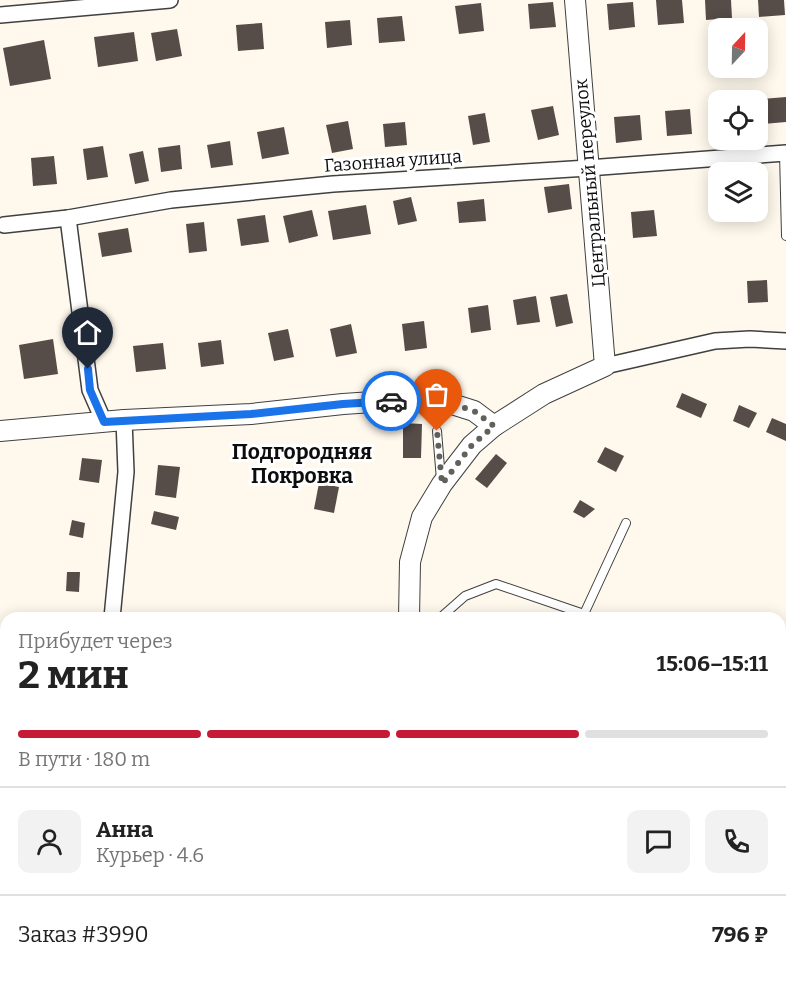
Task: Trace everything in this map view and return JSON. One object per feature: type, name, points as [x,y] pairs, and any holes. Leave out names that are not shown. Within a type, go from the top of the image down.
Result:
[{"type":"street","points":[[0,15],[170,0]]},
{"type":"street","name":"Центральный переулок","points":[[575,0],[605,366]]},
{"type":"street","name":"Газонная улица","points":[[4,225],[68,218],[171,200],[321,185],[785,153]]},
{"type":"street","points":[[68,218],[90,390],[114,421],[126,472],[113,612]]},
{"type":"street","points":[[410,612],[410,562],[422,517],[442,484],[472,445],[494,426],[544,394],[605,366],[715,340],[786,341]]},
{"type":"street","points":[[0,431],[114,421],[251,414],[343,404],[433,398],[474,411],[494,426]]},
{"type":"lane","points":[[785,153],[786,236]]},
{"type":"lane","points":[[437,431],[442,484]]},
{"type":"lane","points":[[585,612],[626,524]]},
{"type":"lane","points":[[447,612],[465,596],[496,584],[578,612]]},
{"type":"building","points":[[656,0],[682,0],[684,23],[658,25]]},
{"type":"building","points":[[705,0],[731,0],[732,18],[708,18],[706,20]]},
{"type":"building","points":[[758,0],[784,0],[785,15],[759,17]]},
{"type":"building","points":[[553,2],[556,27],[530,29],[528,4]]},
{"type":"building","points":[[633,2],[635,27],[609,30],[607,4]]},
{"type":"building","points":[[481,3],[484,31],[459,34],[455,6]]},
{"type":"building","points":[[402,16],[405,41],[379,43],[377,18]]},
{"type":"building","points":[[350,20],[352,45],[327,48],[325,22]]},
{"type":"building","points":[[262,23],[264,49],[238,51],[236,25]]},
{"type":"building","points":[[177,29],[182,56],[156,61],[151,33]]},
{"type":"building","points":[[134,32],[138,61],[98,67],[94,37]]},
{"type":"building","points":[[44,40],[51,79],[10,86],[3,48]]},
{"type":"building","points":[[786,97],[786,122],[768,124],[768,98]]},
{"type":"building","points":[[553,106],[559,135],[538,140],[531,110]]},
{"type":"building","points":[[690,109],[692,134],[667,136],[665,111]]},
{"type":"building","points":[[485,113],[490,142],[473,145],[468,116]]},
{"type":"building","points":[[640,115],[642,140],[616,143],[614,117]]},
{"type":"building","points":[[348,121],[353,149],[332,153],[326,125]]},
{"type":"building","points":[[405,122],[407,145],[385,147],[383,124]]},
{"type":"building","points":[[284,127],[289,154],[262,159],[257,132]]},
{"type":"building","points":[[230,141],[233,165],[211,168],[207,145]]},
{"type":"building","points":[[180,145],[182,169],[161,172],[158,148]]},
{"type":"building","points":[[103,146],[108,177],[87,180],[83,149]]},
{"type":"building","points":[[143,151],[149,181],[135,184],[129,154]]},
{"type":"building","points":[[54,156],[57,184],[33,186],[31,158]]},
{"type":"building","points":[[569,184],[572,209],[548,213],[544,187]]},
{"type":"building","points":[[411,197],[417,221],[398,225],[393,201]]},
{"type":"building","points":[[484,199],[486,221],[459,223],[457,202]]},
{"type":"building","points":[[366,205],[371,234],[333,240],[328,211]]},
{"type":"building","points":[[312,210],[318,236],[289,243],[283,216]]},
{"type":"building","points":[[654,210],[657,236],[633,238],[631,212]]},
{"type":"building","points":[[265,215],[269,242],[241,246],[237,219]]},
{"type":"building","points":[[204,222],[207,251],[189,253],[186,224]]},
{"type":"building","points":[[128,228],[132,252],[102,257],[98,233]]},
{"type":"building","points":[[767,280],[768,302],[748,303],[747,281]]},
{"type":"building","points":[[567,294],[573,323],[556,327],[550,297]]},
{"type":"building","points":[[536,296],[540,322],[517,325],[513,300]]},
{"type":"building","points":[[488,305],[491,330],[471,333],[468,308]]},
{"type":"building","points":[[424,321],[427,348],[405,351],[402,324]]},
{"type":"building","points":[[351,324],[357,353],[336,357],[330,329]]},
{"type":"building","points":[[288,329],[294,357],[274,361],[268,333]]},
{"type":"building","points":[[53,339],[58,374],[24,379],[19,345]]},
{"type":"building","points":[[221,340],[224,364],[201,367],[198,343]]},
{"type":"building","points":[[163,343],[166,369],[136,372],[133,346]]},
{"type":"building","points":[[682,393],[707,404],[701,418],[676,407]]},
{"type":"building","points":[[739,405],[757,413],[749,428],[733,421]]},
{"type":"building","points":[[772,418],[786,424],[786,441],[766,432]]},
{"type":"building","points":[[403,423],[422,424],[421,458],[403,458]]},
{"type":"building","points":[[605,447],[624,456],[616,472],[597,462]]},
{"type":"building","points":[[496,454],[507,463],[487,488],[475,479]]},
{"type":"building","points":[[82,458],[102,460],[99,483],[79,480]]},
{"type":"building","points":[[158,465],[180,467],[176,498],[155,495]]},
{"type":"building","points":[[319,483],[339,487],[334,513],[314,509]]},
{"type":"building","points":[[580,500],[595,509],[584,518],[573,512]]},
{"type":"building","points":[[154,511],[179,517],[176,530],[151,524]]},
{"type":"building","points":[[72,520],[85,523],[83,538],[69,535]]},
{"type":"building","points":[[67,572],[80,572],[79,592],[66,591]]},
{"type":"way so far","points":[[391,401],[433,398],[474,411],[494,426],[472,445],[442,484],[437,431]]},
{"type":"district","name":"Подгородняя Покровка","points":[[302,464]]},
{"type":"route","points":[[88,369],[90,390],[104,422],[251,414],[391,401]]}]
